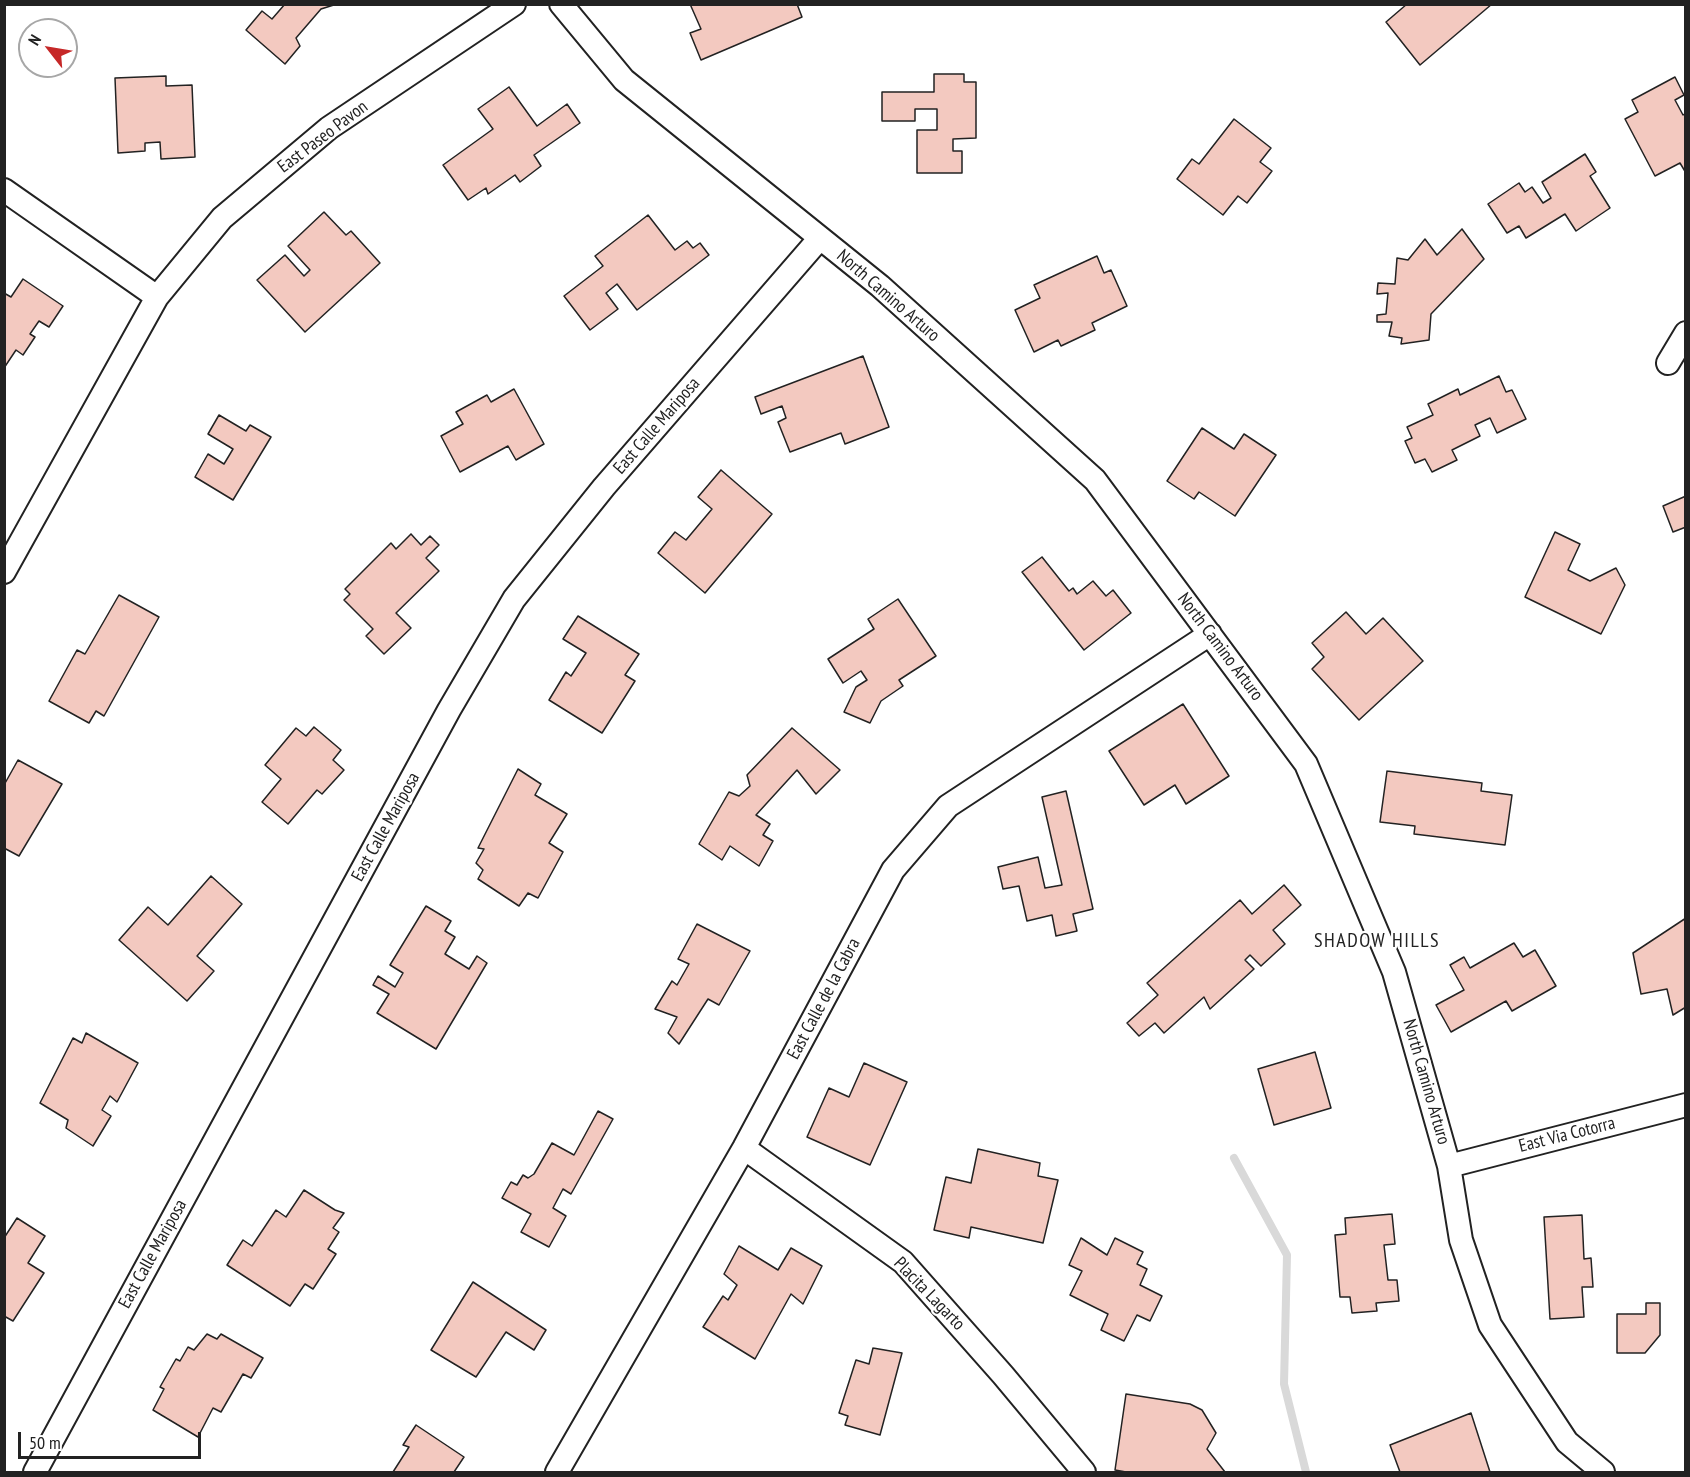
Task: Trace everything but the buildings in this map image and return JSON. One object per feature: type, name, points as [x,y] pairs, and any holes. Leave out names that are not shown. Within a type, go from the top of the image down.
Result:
[{"type":"street","name":"East Paseo Pavon","points":[[4,572],[157,297],[222,218],[329,128],[514,4]]},
{"type":"street","name":"North Camino Arturo","points":[[561,4],[624,80],[880,286],[1095,480],[1306,764],[1394,972],[1449,1166],[1461,1240],[1490,1325],[1567,1442],[1603,1473]]},
{"type":"street","points":[[4,190],[157,297]]},
{"type":"street","name":"East Calle Mariposa","points":[[34,1473],[449,710],[514,599],[604,487],[820,238]]},
{"type":"street","points":[[1668,363],[1686,333]]},
{"type":"street","name":"East Calle de la Cabra","points":[[557,1473],[744,1148],[892,870],[948,806],[1210,634]]},
{"type":"street","name":"East Via Cotorra","points":[[1449,1166],[1686,1105]]},
{"type":"street","name":"Placita Lagarto","points":[[744,1148],[903,1262],[1003,1375],[1084,1473]]},
{"type":"waterway","points":[[1234,1158],[1287,1255],[1284,1384],[1306,1472]]},
{"type":"district","name":"SHADOW HILLS","points":[[1377,941]]}]
